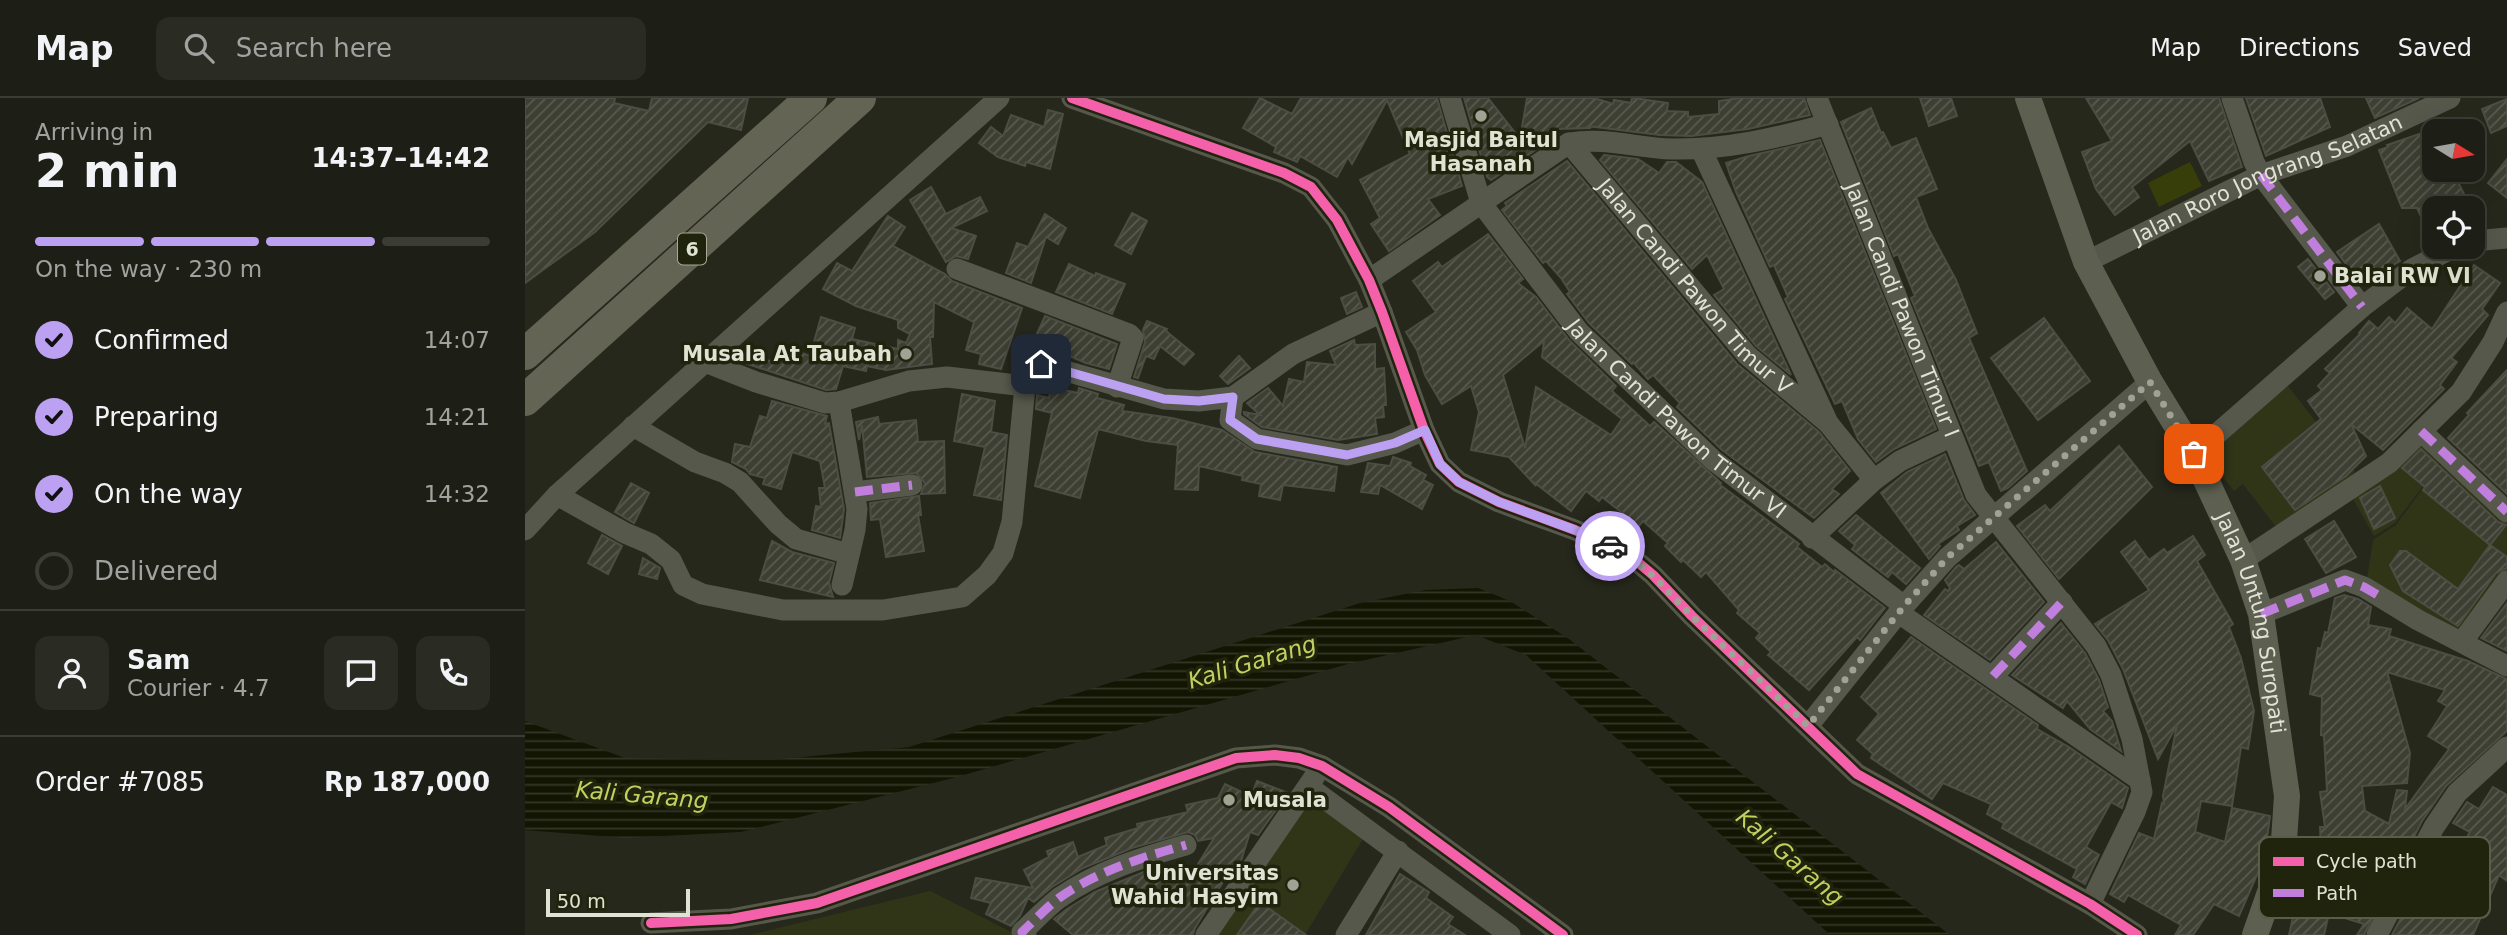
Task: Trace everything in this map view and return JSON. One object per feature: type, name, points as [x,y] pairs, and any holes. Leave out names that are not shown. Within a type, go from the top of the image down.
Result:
[{"type":"highway","name":"6","points":[[525,354],[811,98]]},
{"type":"highway","name":"6","points":[[525,400],[860,98]]},
{"type":"main road","name":"Jalan Untung Suropati","points":[[2028,98],[2086,262],[2150,382],[2194,454],[2243,560],[2261,614],[2287,796],[2285,837]]},
{"type":"main road","name":"Jalan Untung Suropati","points":[[2255,935],[2261,918]]},
{"type":"street","points":[[525,530],[557,495],[999,98]]},
{"type":"street","points":[[1072,98],[1284,173],[1311,187],[1337,220],[1369,280],[1440,464],[1459,482],[1499,502],[1575,530],[1628,554],[1653,575],[1692,617],[1857,774],[2090,904],[2137,935]]},
{"type":"street","points":[[1450,98],[1481,203]]},
{"type":"street","name":"Jalan Candi Pawon Timur I","points":[[1817,98],[1976,495],[2096,646],[2111,675],[2132,739],[2140,780]]},
{"type":"street","points":[[2232,98],[2261,175],[2362,307]]},
{"type":"street","name":"Jalan Roro Jongrang Selatan","points":[[2086,262],[2261,175],[2347,146],[2450,98]]},
{"type":"street","points":[[1369,280],[1569,143],[1593,139],[1667,149],[1702,149],[1783,136],[1828,124]]},
{"type":"street","name":"Jalan Candi Pawon Timur V","points":[[1569,143],[1747,355],[1828,423]]},
{"type":"street","points":[[1702,149],[1828,423],[1874,480]]},
{"type":"street","name":"Jalan Candi Pawon Timur VI","points":[[1481,203],[1579,332],[1713,460],[1901,609],[2140,780]]},
{"type":"street","points":[[2485,240],[2507,238]]},
{"type":"street","points":[[2194,454],[2362,307],[2412,268],[2430,259]]},
{"type":"street","points":[[957,269],[1129,334],[1133,338],[1117,387]]},
{"type":"street","points":[[557,495],[625,533],[651,544],[671,560],[683,585],[702,594],[783,610],[883,610],[962,597],[987,575],[1003,553],[1012,522],[1025,386],[1035,367],[1041,364],[1164,399],[1199,401],[1233,397],[1293,354],[1383,312]]},
{"type":"street","points":[[2243,560],[2389,463],[2461,392],[2493,342],[2507,312]]},
{"type":"street","points":[[705,362],[825,403],[839,402],[909,381],[947,377],[1025,386]]},
{"type":"street","points":[[1808,726],[1901,609],[1947,558],[2150,382]]},
{"type":"street","points":[[1233,397],[1230,420],[1257,439],[1347,455],[1395,443],[1425,430]]},
{"type":"street","points":[[839,402],[855,492],[856,519],[842,586]]},
{"type":"street","points":[[633,426],[695,461],[740,482],[778,524],[796,538],[849,554]]},
{"type":"street","points":[[2421,431],[2507,512]]},
{"type":"street","points":[[1812,538],[1874,480],[1900,461],[1951,436]]},
{"type":"street","points":[[855,492],[912,485]]},
{"type":"street","points":[[2261,614],[2344,580],[2364,587],[2418,620],[2507,666]]},
{"type":"street","points":[[2462,642],[2507,582]]},
{"type":"street","points":[[1993,676],[2062,602]]},
{"type":"street","points":[[2429,837],[2457,793],[2507,747]]},
{"type":"street","points":[[651,923],[731,919],[817,903],[1236,758],[1275,755],[1322,765],[1389,807],[1563,935]]},
{"type":"street","points":[[1206,935],[1322,765]]},
{"type":"street","points":[[2090,904],[2134,812],[2142,792],[2140,780]]},
{"type":"street","points":[[1309,787],[1510,935]]},
{"type":"street","points":[[1027,935],[1022,932],[1057,900],[1101,873],[1186,845]]},
{"type":"street","points":[[1346,935],[1398,852]]},
{"type":"street","points":[[2377,935],[2386,918]]},
{"type":"shaded area","points":[[2190,162],[2202,186],[2159,207],[2148,183]]},
{"type":"shaded area","points":[[2288,386],[2355,472],[2280,532],[2243,484],[2234,491],[2204,453]]},
{"type":"shaded area","points":[[2422,437],[2445,457],[2395,523],[2374,536],[2352,497]]},
{"type":"shaded area","points":[[2444,460],[2507,513],[2507,579],[2466,634],[2367,579],[2373,540],[2396,525]]},
{"type":"shaded area","name":"Universitas Wahid Hasyim","points":[[1310,795],[1366,834],[1305,935],[1216,935]]},
{"type":"shaded area","points":[[930,891],[1017,935],[750,935]]},
{"type":"water","name":"Kali Garang","points":[[1478,588],[1510,601],[1569,639],[1950,935],[1830,935],[1526,655],[1476,635],[1348,664],[957,777],[741,832],[625,838],[525,830],[525,721],[625,758],[770,760],[909,747],[1360,603],[1425,590]]},
{"type":"building","points":[[525,98],[615,98],[614,103],[649,111],[652,98],[748,98],[741,130],[708,122],[595,232],[525,283]]},
{"type":"building","points":[[1260,98],[1292,114],[1301,98],[1437,98],[1462,186],[1428,199],[1440,215],[1389,251],[1371,224],[1380,218],[1360,180],[1410,154],[1387,100],[1352,164],[1348,157],[1337,177],[1300,156],[1297,162],[1274,152],[1276,147],[1243,128]]},
{"type":"building","points":[[1464,98],[1488,98],[1520,139],[1527,98],[1594,98],[1613,104],[1614,100],[1631,103],[1634,98],[1668,103],[1667,111],[1688,112],[1688,117],[1719,114],[1719,101],[1739,98],[1804,98],[1810,115],[1748,129],[1691,136],[1587,126],[1591,128],[1556,129],[1559,134],[1491,180],[1487,177]]},
{"type":"building","points":[[1920,98],[1951,98],[1957,116],[1929,126]]},
{"type":"building","points":[[2086,98],[2219,98],[2242,167],[2209,181],[2190,141],[2132,187],[2139,197],[2115,215],[2096,189],[2082,152],[2112,141]]},
{"type":"building","points":[[2246,98],[2320,98],[2330,127],[2266,156]]},
{"type":"building","points":[[2366,98],[2419,98],[2375,118]]},
{"type":"building","points":[[2507,99],[2507,126],[2491,133],[2482,109]]},
{"type":"building","points":[[1871,108],[1881,133],[1883,132],[1891,148],[1916,138],[1937,189],[1916,197],[1928,228],[1956,280],[1977,333],[1969,338],[2027,471],[2001,491],[1989,462],[1979,466],[1911,298],[1915,296],[1898,254],[1894,256],[1841,122]]},
{"type":"building","points":[[1048,110],[1063,114],[1050,169],[1026,162],[1025,166],[998,157],[979,143],[991,127],[1003,136],[1011,115],[1044,127]]},
{"type":"building","points":[[2422,133],[2422,182],[2458,182],[2465,196],[2422,196],[2422,218],[2417,208],[2402,208],[2379,150],[2388,147],[2387,145]]},
{"type":"building","points":[[1820,140],[1936,429],[1894,449],[1876,462],[1858,439],[1842,401],[1835,404],[1785,299],[1788,297],[1774,265],[1770,267],[1736,192],[1726,163]]},
{"type":"building","points":[[1604,155],[1638,159],[1659,173],[1667,162],[1676,162],[1702,182],[1791,375],[1756,346],[1714,295],[1724,289],[1707,255],[1692,269],[1600,160]]},
{"type":"building","points":[[2507,159],[2507,198],[2488,183]]},
{"type":"building","points":[[1567,161],[1737,364],[1819,432],[1850,471],[1832,489],[1839,494],[1814,518],[1722,450],[1677,407],[1680,403],[1653,375],[1648,379],[1589,323],[1567,294],[1570,292],[1561,278],[1546,261],[1543,263],[1502,210],[1507,206],[1505,203]]},
{"type":"building","points":[[931,187],[946,214],[980,197],[987,211],[951,228],[976,236],[968,259],[956,256],[946,262],[910,200]]},
{"type":"building","points":[[1132,213],[1147,221],[1131,254],[1115,245]]},
{"type":"building","points":[[1045,214],[1066,228],[1058,244],[1046,237],[1031,283],[1006,273],[1017,243],[1028,247]]},
{"type":"building","points":[[888,216],[905,227],[893,246],[945,274],[952,281],[1022,308],[1001,369],[979,364],[981,354],[966,350],[974,322],[934,302],[933,337],[930,337],[932,364],[886,370],[867,366],[866,371],[843,366],[836,389],[826,390],[742,362],[744,354],[777,363],[782,346],[810,356],[821,317],[855,328],[852,339],[898,349],[898,340],[906,343],[910,334],[898,328],[898,320],[856,306],[823,289],[837,263],[852,271]]},
{"type":"building","points":[[2379,224],[2400,261],[2378,274],[2372,264],[2355,276],[2337,252]]},
{"type":"building","points":[[1488,234],[1523,279],[1518,283],[1536,297],[1570,341],[1616,386],[1612,391],[1650,426],[1654,422],[1721,483],[1719,484],[1799,544],[1797,547],[1822,567],[1825,564],[1834,572],[1835,570],[1885,608],[1860,640],[1857,637],[1809,690],[1768,655],[1771,652],[1756,638],[1760,633],[1737,613],[1739,610],[1706,572],[1701,577],[1683,560],[1681,562],[1665,546],[1668,543],[1643,521],[1639,526],[1602,497],[1599,501],[1586,491],[1571,511],[1535,483],[1536,486],[1509,457],[1471,450],[1479,412],[1471,386],[1442,404],[1425,375],[1417,350],[1406,332],[1436,312],[1413,281],[1438,262],[1442,267]],"holes":[[[1544,341],[1542,357],[1622,419],[1611,435],[1536,387],[1525,448],[1503,375]]]},
{"type":"building","points":[[2308,259],[2334,292],[2325,299],[2298,267]]},
{"type":"building","points":[[1069,264],[1095,276],[1096,273],[1125,284],[1112,314],[1056,292]]},
{"type":"building","points":[[2474,265],[2500,283],[2482,309],[2488,315],[2451,358],[2457,362],[2440,385],[2444,389],[2383,450],[2351,424],[2366,456],[2346,476],[2295,510],[2262,467],[2321,419],[2308,401],[2322,390],[2318,386],[2330,373],[2325,369],[2360,334],[2369,321],[2378,329],[2389,317],[2395,323],[2407,308],[2432,329]]},
{"type":"building","points":[[1356,292],[1362,307],[1347,314],[1341,298]]},
{"type":"building","points":[[1045,316],[1117,344],[1109,369],[1086,363],[1051,348],[1050,351],[1032,345]]},
{"type":"building","points":[[2044,318],[2090,381],[2038,420],[1991,358]]},
{"type":"building","points":[[1147,321],[1167,329],[1166,331],[1194,354],[1184,365],[1160,346],[1154,359],[1146,356],[1138,378],[1134,377],[1145,342],[1143,330]]},
{"type":"building","points":[[1354,340],[1355,345],[1375,344],[1375,369],[1384,368],[1386,405],[1383,405],[1384,417],[1375,418],[1377,434],[1338,440],[1262,427],[1244,414],[1260,415],[1247,403],[1268,388],[1283,406],[1289,379],[1304,382],[1307,362],[1336,365],[1330,351]]},
{"type":"building","points":[[1239,356],[1250,368],[1228,384],[1220,376]]},
{"type":"building","points":[[2507,370],[2507,494],[2448,438]]},
{"type":"building","points":[[1051,387],[1078,393],[1079,388],[1098,394],[1097,398],[1124,405],[1122,411],[1172,418],[1222,430],[1255,452],[1337,467],[1334,491],[1283,485],[1280,500],[1259,496],[1261,484],[1242,480],[1243,476],[1199,466],[1198,490],[1175,489],[1178,445],[1146,441],[1098,429],[1080,498],[1035,486],[1052,413],[1036,409],[1037,395],[1049,398]]},
{"type":"building","points":[[962,394],[995,401],[991,432],[1007,435],[1001,500],[974,495],[985,447],[954,441]]},
{"type":"building","points":[[772,401],[827,416],[825,424],[829,423],[844,509],[840,538],[812,530],[816,506],[821,507],[819,488],[825,488],[820,461],[792,452],[781,489],[763,484],[765,478],[750,474],[732,462],[735,444],[750,447],[760,416],[767,418]]},
{"type":"building","points":[[878,417],[879,424],[916,420],[918,442],[944,441],[945,493],[921,494],[925,483],[916,473],[867,477],[862,425],[859,440],[856,422]]},
{"type":"building","points":[[2119,446],[2152,487],[2059,579],[2017,526],[2045,505],[2050,511]]},
{"type":"building","points":[[2421,449],[2498,522],[2506,525],[2490,545],[2423,490],[2425,487],[2402,468]]},
{"type":"building","points":[[1945,454],[1964,500],[1975,515],[1957,526],[1959,530],[1938,544],[1940,546],[1929,559],[1881,493],[1907,472]]},
{"type":"building","points":[[1393,457],[1411,463],[1410,466],[1426,475],[1423,480],[1433,485],[1422,509],[1380,485],[1378,494],[1361,492],[1368,463],[1390,466]]},
{"type":"building","points":[[631,483],[649,493],[634,523],[615,512]]},
{"type":"building","points":[[2380,486],[2395,518],[2374,529],[2360,498]]},
{"type":"building","points":[[919,496],[921,515],[918,515],[924,551],[886,557],[880,519],[871,520],[870,503]]},
{"type":"building","points":[[1856,515],[1920,568],[1906,584],[1892,572],[1888,577],[1852,549],[1855,545],[1839,531]]},
{"type":"building","points":[[2334,521],[2356,557],[2326,573],[2305,539]]},
{"type":"building","points":[[602,535],[622,546],[608,574],[588,563]]},
{"type":"building","points":[[2193,536],[2205,555],[2197,561],[2233,624],[2229,627],[2241,658],[2254,711],[2248,749],[2241,747],[2232,806],[2201,801],[2195,832],[2225,842],[2232,808],[2270,816],[2267,837],[2259,837],[2259,870],[2239,916],[2214,904],[2193,935],[2175,935],[2181,925],[2128,895],[2124,902],[2110,894],[2139,833],[2154,839],[2162,803],[2164,804],[2163,796],[2177,725],[2158,759],[2123,669],[2108,640],[2095,624],[2149,590],[2121,552],[2135,541],[2149,560],[2164,549],[2167,553]]},
{"type":"building","points":[[772,541],[792,552],[834,563],[829,583],[833,597],[760,580]]},
{"type":"building","points":[[1996,542],[2044,602],[1990,660],[1924,615],[1945,589],[1948,591],[1950,588],[1945,580],[1956,567],[1959,565],[1964,569]]},
{"type":"building","points":[[2490,545],[2507,557],[2507,568],[2496,573],[2458,626],[2403,591],[2390,565],[2400,551],[2406,551],[2458,589]]},
{"type":"building","points":[[643,558],[660,568],[657,579],[639,574]]},
{"type":"building","points":[[2344,595],[2371,607],[2368,625],[2391,629],[2389,636],[2468,661],[2507,679],[2507,731],[2446,786],[2414,837],[2320,837],[2320,827],[2325,827],[2320,792],[2327,791],[2324,736],[2321,735],[2322,697],[2310,694],[2318,648],[2321,649],[2325,632],[2328,633],[2335,598]],"holes":[[[2387,672],[2445,690],[2438,701],[2447,706],[2428,736],[2449,749],[2405,809],[2407,791],[2397,790],[2389,824],[2365,811],[2362,786],[2407,783],[2410,753]]]},
{"type":"building","points":[[2507,603],[2507,651],[2481,638]]},
{"type":"building","points":[[2061,623],[2085,653],[2099,680],[2108,707],[2103,711],[2112,721],[2121,751],[2090,729],[2067,701],[2063,708],[2012,675]]},
{"type":"building","points":[[1911,637],[2038,725],[2037,729],[2069,747],[2128,788],[2122,808],[2111,802],[2086,847],[2099,855],[2085,884],[2073,877],[2077,869],[2002,828],[2004,823],[1987,814],[1991,804],[1943,783],[1932,799],[1871,758],[1873,754],[1857,740],[1879,714],[1861,697]]},
{"type":"building","points":[[1257,781],[1288,793],[1258,835],[1250,832],[1241,861],[1233,873],[1229,872],[1193,935],[1073,935],[1054,919],[1095,892],[1151,869],[1190,877],[1214,838],[1198,841],[1195,835],[1188,832],[1132,848],[1083,868],[1034,902],[1028,898],[1020,916],[1011,926],[986,914],[991,903],[971,898],[976,878],[1033,888],[1024,870],[1049,857],[1047,851],[1073,842],[1078,857],[1107,845],[1105,838],[1138,828],[1137,824],[1188,812],[1186,805],[1218,798],[1225,784],[1248,795],[1252,794]]},
{"type":"building","points":[[2493,787],[2507,795],[2507,881],[2499,875],[2490,896],[2490,837],[2467,837],[2470,832],[2453,823],[2467,802],[2479,809]]},
{"type":"building","points":[[1400,874],[1429,892],[1426,898],[1453,917],[1448,924],[1465,935],[1366,935]]},
{"type":"building","points":[[1260,902],[1306,935],[1237,935]]},
{"type":"building","points":[[2293,918],[2328,918],[2324,935],[2289,935]]},
{"type":"building","points":[[2345,918],[2373,918],[2364,935],[2357,935],[2364,924]]},
{"type":"building","points":[[2401,918],[2480,918],[2473,935],[2392,935]]},
{"type":"marked path","points":[[2261,175],[2362,307]]},
{"type":"marked path","points":[[2421,431],[2507,512]]},
{"type":"marked path","points":[[855,492],[912,485]]},
{"type":"marked path","points":[[2261,614],[2345,580],[2381,597]]},
{"type":"marked path","points":[[1993,676],[2062,602]]},
{"type":"marked path","points":[[1026,935],[1022,932],[1054,902],[1089,880],[1120,866],[1186,845]]},
{"type":"cycle path","points":[[1072,98],[1284,173],[1311,187],[1337,220],[1369,280],[1424,430],[1440,464],[1459,482],[1499,502],[1575,530],[1628,554],[1653,575],[1692,616],[1857,774],[2090,904],[2137,935]]},
{"type":"cycle path","points":[[651,923],[731,919],[817,903],[1236,758],[1275,755],[1299,758],[1322,766],[1389,807],[1563,935]]},
{"type":"way so far","points":[[1610,546],[1628,554],[1653,575],[1692,617],[1808,726],[1904,606],[1947,558],[2150,382],[2194,454]]},
{"type":"place","name":"Masjid Baitul Hasanah","points":[[1481,116]]},
{"type":"place","name":"Balai RW VI","points":[[2320,276]]},
{"type":"place","name":"Musala At Taubah","points":[[906,354]]},
{"type":"place","name":"Musala","points":[[1229,800]]},
{"type":"place","name":"Universitas Wahid Hasyim","points":[[1293,885]]},
{"type":"route","points":[[1041,364],[1164,399],[1199,401],[1233,397],[1230,420],[1257,439],[1347,455],[1395,443],[1425,430],[1440,464],[1459,482],[1499,502],[1610,546]]}]
